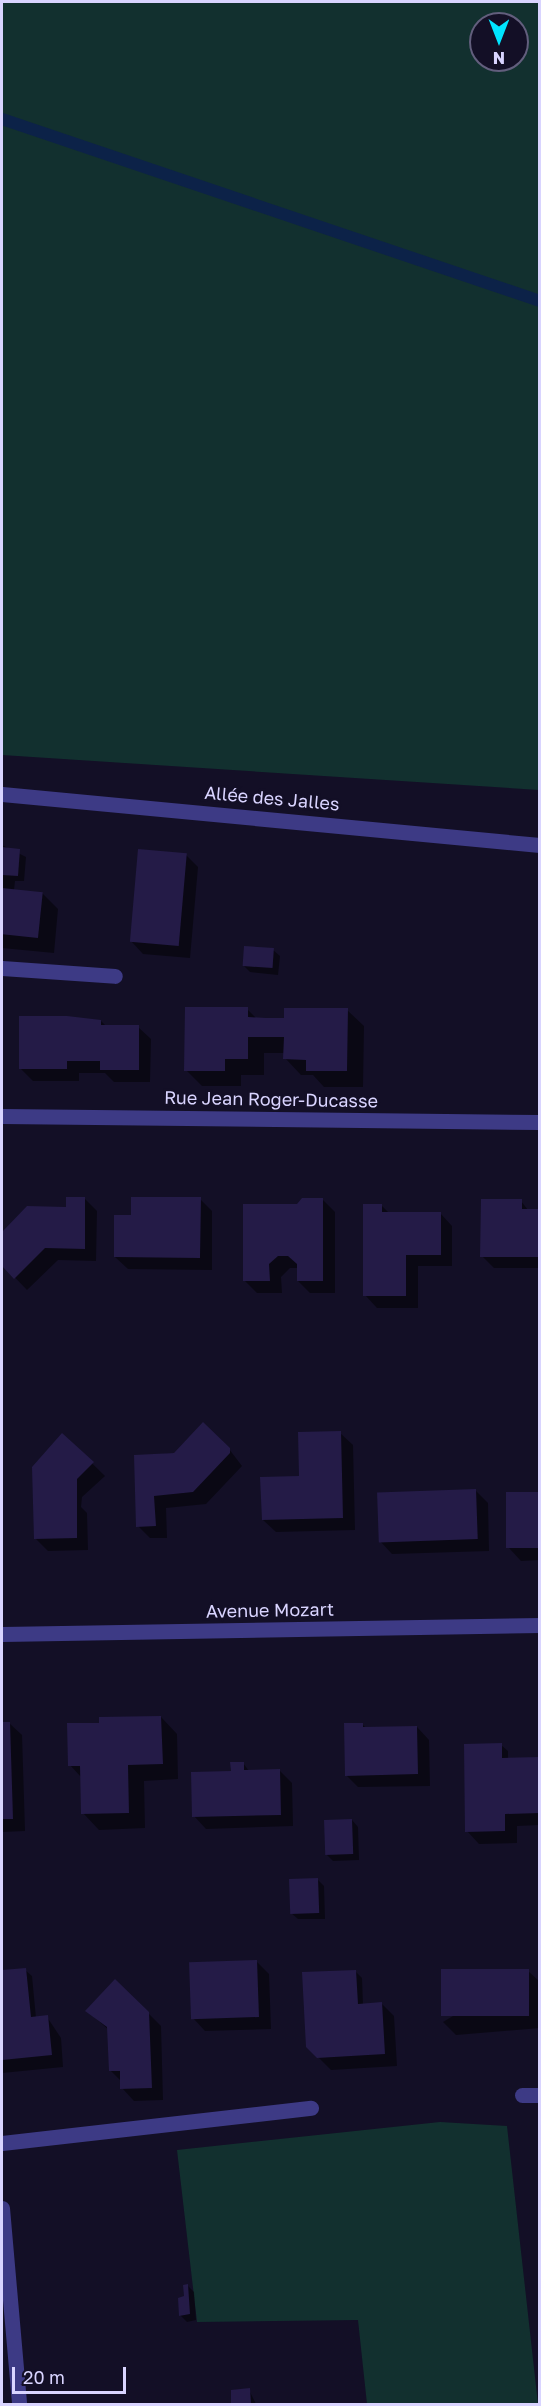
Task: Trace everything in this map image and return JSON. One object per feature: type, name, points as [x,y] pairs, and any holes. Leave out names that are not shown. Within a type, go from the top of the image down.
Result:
[{"type":"street","name":"Allée des Jalles","points":[[2,794],[540,844]]},
{"type":"street","points":[[2,968],[116,976]]},
{"type":"street","name":"Rue Jean Roger-Ducasse","points":[[2,1116],[540,1122]]},
{"type":"street","name":"Avenue Mozart","points":[[2,1634],[540,1625]]},
{"type":"street","points":[[522,2095],[540,2095]]},
{"type":"street","points":[[2,2143],[311,2108]]},
{"type":"street","points":[[2,2208],[19,2404]]},
{"type":"green space","points":[[2,2],[539,2],[539,790],[2,755]]},
{"type":"green space","points":[[440,2122],[507,2126],[538,2404],[367,2404],[358,2320],[197,2322],[177,2150]]},
{"type":"building","points":[[2,847],[20,849],[18,876],[2,875]]},
{"type":"building","points":[[138,849],[187,853],[179,946],[130,942]]},
{"type":"building","points":[[2,888],[43,892],[38,938],[2,934]]},
{"type":"building","points":[[244,946],[274,948],[273,968],[243,966]]},
{"type":"building","points":[[185,1007],[248,1007],[248,1017],[266,1018],[284,1018],[284,1008],[348,1008],[347,1071],[306,1071],[306,1060],[283,1059],[284,1037],[248,1037],[248,1059],[225,1059],[225,1071],[184,1071]]},
{"type":"building","points":[[19,1016],[67,1016],[101,1020],[101,1025],[139,1025],[139,1070],[100,1070],[100,1061],[67,1061],[67,1069],[19,1069]]},
{"type":"building","points":[[66,1197],[85,1197],[85,1249],[45,1248],[14,1279],[2,1266],[2,1232],[27,1206],[66,1207]]},
{"type":"building","points":[[131,1197],[201,1197],[200,1258],[114,1257],[114,1215],[131,1215]]},
{"type":"building","points":[[302,1198],[323,1198],[323,1281],[297,1281],[297,1264],[288,1256],[278,1256],[269,1264],[270,1281],[243,1281],[243,1204],[297,1204]]},
{"type":"building","points":[[481,1199],[522,1199],[522,1209],[540,1209],[540,1257],[480,1257]]},
{"type":"building","points":[[363,1204],[382,1204],[382,1212],[441,1212],[441,1255],[406,1255],[406,1296],[363,1296]]},
{"type":"building","points":[[203,1422],[230,1448],[230,1453],[193,1492],[154,1496],[156,1526],[136,1527],[134,1455],[174,1453]]},
{"type":"building","points":[[341,1431],[343,1518],[262,1520],[260,1477],[299,1476],[298,1432]]},
{"type":"building","points":[[62,1433],[94,1462],[77,1479],[77,1538],[34,1539],[32,1467]]},
{"type":"building","points":[[476,1489],[478,1539],[379,1542],[377,1492]]},
{"type":"building","points":[[506,1492],[540,1492],[540,1548],[506,1548]]},
{"type":"building","points":[[161,1716],[163,1764],[128,1765],[129,1813],[81,1814],[80,1766],[68,1766],[67,1723],[99,1723],[99,1717]]},
{"type":"building","points":[[2,1722],[10,1722],[13,1819],[2,1819]]},
{"type":"building","points":[[344,1723],[363,1723],[363,1727],[417,1726],[418,1774],[345,1776]]},
{"type":"building","points":[[502,1743],[502,1758],[540,1757],[540,1813],[505,1814],[505,1831],[465,1832],[464,1744]]},
{"type":"building","points":[[230,1762],[244,1762],[244,1770],[280,1769],[281,1815],[192,1817],[191,1772],[231,1771]]},
{"type":"building","points":[[352,1819],[353,1854],[325,1855],[324,1820]]},
{"type":"building","points":[[318,1878],[319,1913],[290,1914],[289,1879]]},
{"type":"building","points":[[257,1960],[259,2017],[191,2019],[189,1962]]},
{"type":"building","points":[[26,1968],[31,2017],[48,2015],[52,2055],[2,2060],[2,1970]]},
{"type":"building","points":[[441,1969],[529,1969],[529,2016],[441,2016]]},
{"type":"building","points":[[356,1970],[358,2004],[382,2002],[385,2054],[317,2058],[306,2047],[302,1972]]},
{"type":"building","points":[[115,1979],[149,2012],[152,2088],[120,2089],[120,2071],[109,2071],[107,2027],[85,2011]]},
{"type":"building","points":[[188,2284],[190,2314],[179,2316],[178,2298],[184,2296],[183,2285]]},
{"type":"building","points":[[250,2388],[251,2404],[231,2404],[231,2390]]},
{"type":"waterway","points":[[2,119],[540,301]]}]
